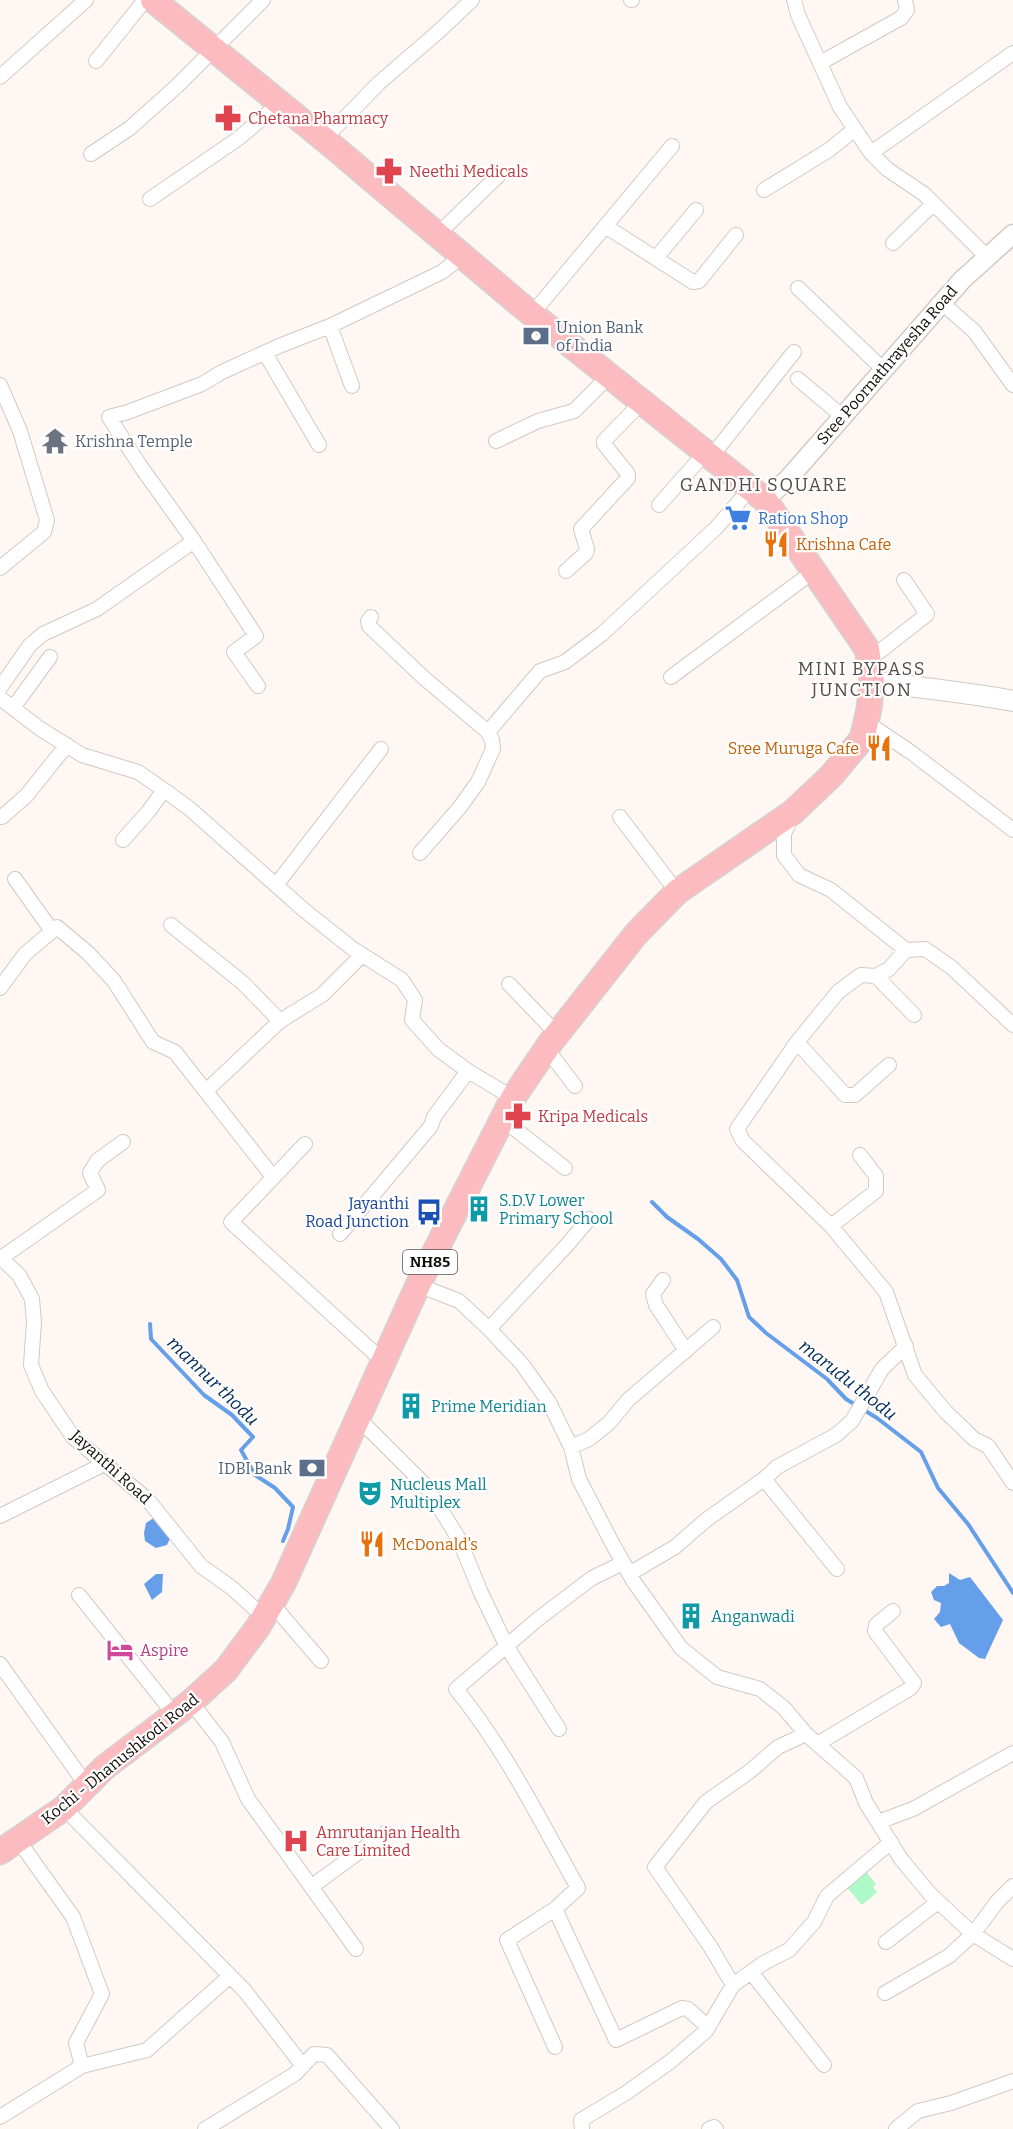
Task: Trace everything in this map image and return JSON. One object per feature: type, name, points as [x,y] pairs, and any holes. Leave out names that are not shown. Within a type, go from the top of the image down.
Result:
[{"type":"highway","points":[[153,0],[324,139],[532,315],[758,494],[867,649],[871,670]]},
{"type":"highway","name":"Kochi - Dhanushkodi Road","points":[[9,1846],[64,1808],[105,1767],[182,1708],[226,1670],[268,1610],[283,1584],[418,1285],[507,1109],[552,1041],[636,934],[677,892],[793,812],[831,776],[856,746],[862,738],[866,723],[871,670]]},
{"type":"main road","points":[[871,670],[928,689],[968,692],[1013,701]]},
{"type":"street","points":[[0,77],[86,0]]},
{"type":"street","points":[[96,61],[145,0]]},
{"type":"street","points":[[91,154],[130,128],[177,86],[263,0]]},
{"type":"street","points":[[324,139],[379,83],[472,0]]},
{"type":"street","points":[[794,0],[798,15],[840,107],[871,153],[888,169],[924,194],[987,257]]},
{"type":"street","points":[[820,63],[901,18],[907,10],[905,0]]},
{"type":"street","points":[[871,153],[1013,53]]},
{"type":"street","points":[[150,199],[239,138],[280,103]]},
{"type":"street","points":[[764,190],[829,150],[855,129]]},
{"type":"street","points":[[532,315],[672,147]]},
{"type":"street","points":[[437,234],[499,175]]},
{"type":"street","points":[[893,243],[933,204]]},
{"type":"street","points":[[656,258],[696,210]]},
{"type":"street","points":[[605,226],[693,282],[699,281],[736,235]]},
{"type":"street","name":"Sree Poornathrayesha Road","points":[[758,494],[788,479],[962,280],[1013,234]]},
{"type":"street","points":[[258,686],[234,652],[256,636],[109,417],[202,384],[222,372],[311,332],[330,326],[442,272],[462,256]]},
{"type":"street","points":[[798,288],[884,370]]},
{"type":"street","points":[[942,303],[974,331],[1013,385]]},
{"type":"street","points":[[330,326],[352,386]]},
{"type":"street","points":[[659,505],[708,455],[794,352]]},
{"type":"street","points":[[265,353],[319,445]]},
{"type":"street","points":[[496,441],[537,421],[574,411],[609,376]]},
{"type":"street","points":[[798,379],[842,416]]},
{"type":"street","points":[[0,385],[20,431],[47,520],[44,532],[0,568]]},
{"type":"street","points":[[566,571],[586,554],[587,549],[580,532],[581,529],[628,478],[628,474],[604,441],[642,402]]},
{"type":"street","points":[[488,732],[540,671],[565,662],[602,634],[716,528],[758,494]]},
{"type":"street","points":[[0,688],[30,645],[43,634],[97,609],[194,541]]},
{"type":"street","points":[[671,677],[814,571]]},
{"type":"street","points":[[871,670],[927,614],[904,580]]},
{"type":"street","points":[[371,617],[368,621],[369,626],[424,678],[488,732],[492,740],[493,749],[478,782],[460,807],[420,853]]},
{"type":"street","points":[[14,708],[50,657]]},
{"type":"street","points":[[0,698],[39,728],[82,755],[138,772],[164,790],[304,910],[362,955],[402,980],[415,1000],[412,1020],[438,1049],[468,1071],[565,1168]]},
{"type":"street","points":[[866,723],[912,753],[1013,830]]},
{"type":"street","points":[[2,818],[26,796],[67,745]]},
{"type":"street","points":[[276,885],[381,749]]},
{"type":"street","points":[[123,840],[164,790]]},
{"type":"street","points":[[793,812],[784,834],[784,855],[799,875],[831,890],[906,950],[925,949],[951,967],[1013,1025]]},
{"type":"street","points":[[620,818],[677,892]]},
{"type":"street","points":[[15,879],[52,931]]},
{"type":"street","points":[[171,925],[243,983],[280,1021]]},
{"type":"street","points":[[0,988],[25,954],[57,927],[88,953],[114,981],[153,1042],[176,1052],[273,1177]]},
{"type":"street","points":[[906,950],[890,969],[876,976],[861,975],[838,992],[797,1042],[737,1129],[743,1141],[831,1226],[886,1292],[915,1375],[945,1411],[974,1439],[987,1446],[1013,1483]]},
{"type":"street","points":[[206,1091],[280,1021],[322,995],[362,955]]},
{"type":"street","points":[[876,976],[914,1015]]},
{"type":"street","points":[[509,984],[552,1041],[575,1086]]},
{"type":"street","points":[[797,1042],[845,1095],[855,1095],[889,1065]]},
{"type":"street","points":[[340,1234],[425,1134],[468,1071]]},
{"type":"street","points":[[1,1257],[98,1190],[90,1173],[97,1161],[123,1142]]},
{"type":"street","points":[[304,1144],[231,1222],[383,1361]]},
{"type":"street","points":[[831,1226],[876,1191],[876,1176],[861,1155]]},
{"type":"street","points":[[489,1329],[589,1219]]},
{"type":"street","name":"Jayanthi Road","points":[[1,1257],[19,1275],[32,1299],[34,1322],[31,1365],[42,1391],[73,1437],[148,1500],[201,1566],[268,1610],[321,1661]]},
{"type":"street","points":[[663,1280],[653,1294],[656,1305],[677,1340],[687,1351]]},
{"type":"street","points":[[418,1285],[459,1301],[522,1364],[549,1402],[571,1447],[579,1479],[626,1568],[681,1648],[717,1677],[760,1689],[784,1708],[806,1734],[856,1778],[866,1803],[901,1859],[938,1902],[973,1934],[1013,1959]]},
{"type":"street","points":[[571,1447],[589,1440],[609,1424],[628,1400],[713,1327]]},
{"type":"street","points":[[555,2047],[507,1940],[555,1909],[578,1888],[498,1745],[456,1689],[538,1619],[592,1578],[626,1568],[675,1547],[706,1520],[764,1479],[777,1467],[836,1435],[852,1421],[882,1369],[906,1346]]},
{"type":"street","points":[[358,1418],[426,1486],[459,1539],[481,1593],[507,1647],[559,1729]]},
{"type":"street","points":[[0,1516],[104,1464]]},
{"type":"street","points":[[764,1479],[837,1569]]},
{"type":"street","points":[[79,1595],[182,1708],[222,1742],[248,1799],[356,1949]]},
{"type":"street","points":[[817,1744],[911,1688],[914,1683],[875,1631],[876,1625],[893,1611]]},
{"type":"street","points":[[0,1664],[87,1786]]},
{"type":"street","points":[[733,1985],[656,1867],[706,1802],[749,1773],[778,1747],[806,1734]]},
{"type":"street","points":[[878,1822],[913,1809],[1013,1753]]},
{"type":"street","points":[[64,1808],[245,1991],[303,2066]]},
{"type":"street","points":[[311,1887],[385,1833]]},
{"type":"street","points":[[582,2129],[581,2120],[626,2093],[662,2067],[708,2027],[733,1985],[789,1950],[814,1922],[827,1896],[891,1842]]},
{"type":"street","points":[[9,1846],[73,1917],[102,1994],[76,2043],[82,2066]]},
{"type":"street","points":[[885,1993],[949,1956],[973,1934],[997,1902],[1013,1886]]},
{"type":"street","points":[[886,1942],[938,1902]]},
{"type":"street","points":[[555,1909],[615,2040],[682,2008],[688,2009],[708,2027]]},
{"type":"street","points":[[751,1972],[824,2065]]},
{"type":"street","points":[[8,2129],[0,2118],[82,2066],[147,2050],[230,1976]]},
{"type":"street","points":[[205,2129],[295,2074],[314,2054],[327,2055],[392,2129]]},
{"type":"street","points":[[899,2128],[918,2111],[951,2103],[1013,2081]]},
{"type":"street","points":[[709,2129],[714,2127],[716,2129]]},
{"type":"green space","points":[[863,1868],[876,1884],[873,1887],[877,1892],[862,1905],[844,1884]]},
{"type":"water","points":[[155,1517],[172,1534],[167,1545],[156,1548],[145,1541],[144,1533],[146,1523]]},
{"type":"water","points":[[949,1573],[960,1580],[970,1577],[1003,1620],[985,1659],[979,1658],[959,1643],[950,1624],[941,1627],[934,1619],[940,1612],[941,1603],[934,1600],[931,1592],[937,1586],[949,1583]]},
{"type":"water","points":[[156,1574],[163,1574],[162,1592],[152,1600],[144,1584]]},
{"type":"waterway","name":"marudu thodu","points":[[652,1202],[667,1217],[721,1259],[737,1280],[749,1317],[766,1333],[827,1379],[846,1399],[877,1418],[921,1452],[938,1488],[968,1524],[1013,1593]]},
{"type":"waterway","name":"mannur thodu","points":[[150,1324],[151,1339],[204,1395],[232,1415],[253,1437],[241,1450],[255,1475],[275,1488],[293,1507],[283,1541]]},
{"type":"place","name":"Chetana Pharmacy","points":[[228,118]]},
{"type":"place","name":"Neethi Medicals","points":[[389,171]]},
{"type":"place","name":"Union Bank of India","points":[[536,336]]},
{"type":"place","name":"Krishna Temple","points":[[55,441]]},
{"type":"place","name":"Ration Shop","points":[[738,518]]},
{"type":"place","name":"Krishna Cafe","points":[[776,544]]},
{"type":"place","name":"Sree Muruga Cafe","points":[[879,748]]},
{"type":"place","name":"Kripa Medicals","points":[[518,1116]]},
{"type":"place","name":"S.D.V Lower Primary School","points":[[479,1209]]},
{"type":"place","name":"Jayanthi Road Junction","points":[[429,1212]]},
{"type":"place","name":"Prime Meridian","points":[[411,1406]]},
{"type":"place","name":"IDBI Bank","points":[[312,1468]]},
{"type":"place","name":"Nucleus Mall Multiplex","points":[[370,1493]]},
{"type":"place","name":"McDonald's","points":[[372,1544]]},
{"type":"place","name":"Anganwadi","points":[[691,1616]]},
{"type":"place","name":"Aspire","points":[[120,1650]]},
{"type":"place","name":"Amrutanjan Health Care Limited","points":[[296,1841]]},
{"type":"district","name":"GANDHI SQUARE","points":[[764,485]]},
{"type":"district","name":"MINI BYPASS JUNCTION","points":[[862,679]]}]
